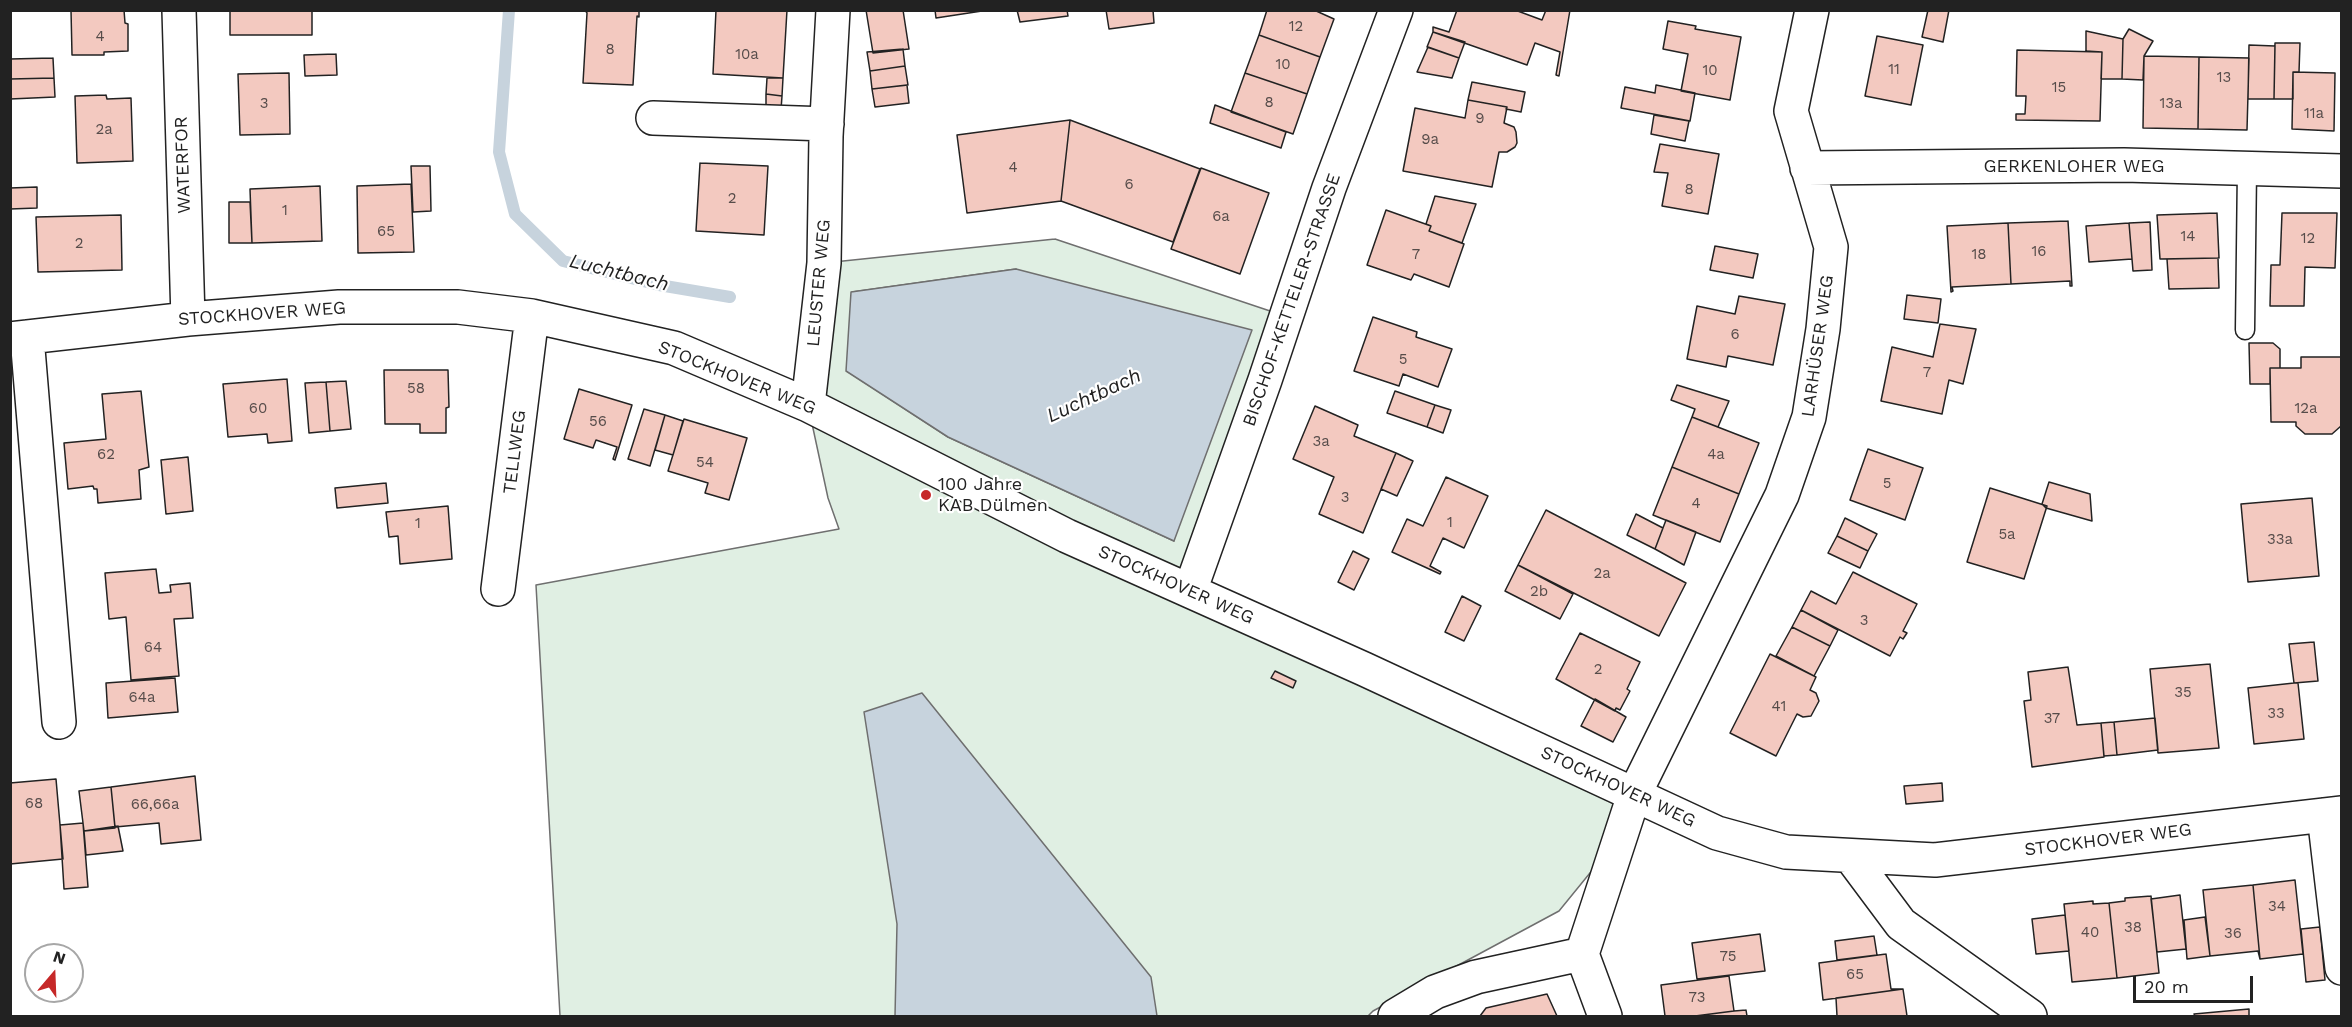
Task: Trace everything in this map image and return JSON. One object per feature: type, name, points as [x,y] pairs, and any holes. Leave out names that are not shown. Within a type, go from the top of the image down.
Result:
[{"type":"street","name":"WATERFOR","points":[[179,10],[188,319]]},
{"type":"street","name":"LEUSTER WEG","points":[[808,405],[824,263],[827,124],[833,10]]},
{"type":"street","name":"BISCHOF-KETTELER-STRASSE","points":[[1190,591],[1265,380],[1329,188],[1396,10]]},
{"type":"street","name":"LARHÜSER WEG","points":[[1582,954],[1634,795],[1782,495],[1809,417],[1823,329],[1831,247],[1791,111],[1812,10]]},
{"type":"street","points":[[652,118],[827,124]]},
{"type":"street","name":"GERKENLOHER WEG","points":[[1807,168],[2124,165],[2342,171]]},
{"type":"street","name":"STOCKHOVER WEG","points":[[59,722],[19,338],[188,319],[351,307],[458,307],[531,316],[674,348],[808,405],[1067,536],[1374,673],[1717,833],[1786,852],[1935,860],[2333,814],[2342,968]]},
{"type":"street","name":"TELLWEG","points":[[498,589],[531,316]]},
{"type":"street","points":[[1851,857],[1901,924],[2030,1017]]},
{"type":"street","points":[[1395,1017],[1435,992],[1476,977],[1582,954],[1605,1017]]},
{"type":"lane","points":[[2245,330],[2247,169]]},
{"type":"green space","points":[[1055,239],[1285,316],[1190,591],[1634,795],[1603,857],[1559,911],[1373,1011],[1368,1016],[560,1016],[536,585],[839,529],[828,498],[808,405],[824,263]],"holes":[[[1016,269],[1174,541],[948,437],[847,371],[852,292]]]},
{"type":"water","points":[[1016,269],[1252,330],[1174,541],[948,437],[846,371],[851,292]]},
{"type":"water","points":[[922,693],[1151,977],[1157,1016],[895,1016],[897,924],[864,712]]},
{"type":"building","points":[[71,10],[124,10],[125,23],[128,24],[128,51],[104,52],[104,55],[72,55]]},
{"type":"building","points":[[230,10],[312,10],[312,35],[230,35]]},
{"type":"building","points":[[585,10],[639,10],[633,85],[583,83],[587,13]]},
{"type":"building","points":[[716,10],[787,10],[783,78],[713,74]]},
{"type":"building","points":[[866,10],[903,10],[909,49],[873,53]]},
{"type":"building","points":[[935,10],[982,10],[982,11],[936,18]]},
{"type":"building","points":[[1017,10],[1067,10],[1068,16],[1020,22]]},
{"type":"building","points":[[1106,10],[1153,10],[1154,23],[1109,29]]},
{"type":"building","points":[[1267,10],[1314,10],[1334,19],[1320,57],[1259,35]]},
{"type":"building","points":[[1457,10],[1515,10],[1542,20],[1546,10],[1570,10],[1559,76],[1556,75],[1560,52],[1535,43],[1527,65],[1433,32],[1433,27],[1449,32]]},
{"type":"building","points":[[1928,10],[1949,10],[1943,42],[1922,37]]},
{"type":"building","points":[[1668,21],[1696,26],[1695,29],[1741,37],[1730,100],[1681,91],[1688,54],[1663,49]]},
{"type":"building","points":[[2129,29],[2153,41],[2144,56],[2143,80],[2122,79],[2123,39]]},
{"type":"building","points":[[2086,31],[2123,39],[2122,79],[2101,79],[2102,52],[2086,51]]},
{"type":"building","points":[[1433,32],[1465,42],[1459,58],[1427,47]]},
{"type":"building","points":[[1259,35],[1320,57],[1307,94],[1245,73]]},
{"type":"building","points":[[1877,36],[1923,45],[1911,105],[1865,96]]},
{"type":"building","points":[[2275,43],[2300,43],[2299,72],[2293,72],[2293,99],[2274,99]]},
{"type":"building","points":[[2249,45],[2275,46],[2274,99],[2248,99]]},
{"type":"building","points":[[1428,47],[1459,58],[1452,78],[1417,72]]},
{"type":"building","points":[[903,49],[905,66],[870,71],[867,52]]},
{"type":"building","points":[[2017,50],[2102,52],[2100,121],[2016,120],[2016,114],[2025,114],[2026,96],[2016,96]]},
{"type":"building","points":[[336,54],[337,75],[305,76],[304,55]]},
{"type":"building","points":[[2144,56],[2199,57],[2198,129],[2143,128]]},
{"type":"building","points":[[2199,57],[2249,58],[2247,130],[2198,129]]},
{"type":"building","points":[[53,58],[54,78],[10,79],[10,59]]},
{"type":"building","points":[[905,66],[908,85],[872,89],[870,71]]},
{"type":"building","points":[[2293,72],[2335,73],[2334,131],[2292,129]]},
{"type":"building","points":[[289,73],[290,134],[240,135],[238,74]]},
{"type":"building","points":[[1245,73],[1307,94],[1293,134],[1231,112]]},
{"type":"building","points":[[54,78],[55,97],[10,99],[10,79]]},
{"type":"building","points":[[767,78],[783,78],[782,96],[766,94]]},
{"type":"building","points":[[1472,82],[1525,92],[1521,112],[1468,100]]},
{"type":"building","points":[[907,85],[909,103],[875,107],[872,89]]},
{"type":"building","points":[[1656,85],[1695,93],[1690,121],[1621,108],[1625,87],[1655,93]]},
{"type":"building","points":[[766,94],[782,96],[781,110],[766,109]]},
{"type":"building","points":[[106,95],[107,99],[131,98],[133,161],[77,163],[75,96]]},
{"type":"building","points":[[1468,100],[1507,107],[1504,123],[1514,127],[1516,132],[1515,147],[1507,152],[1499,152],[1492,187],[1403,171],[1415,108],[1465,118]]},
{"type":"building","points":[[1215,105],[1286,132],[1281,148],[1210,123]]},
{"type":"building","points":[[1654,115],[1689,121],[1685,141],[1651,134]]},
{"type":"building","points":[[1070,120],[1061,201],[967,213],[957,135]]},
{"type":"building","points":[[1070,120],[1200,169],[1173,242],[1061,201]]},
{"type":"building","points":[[1660,144],[1719,154],[1708,214],[1662,206],[1668,173],[1654,172]]},
{"type":"building","points":[[700,163],[768,166],[764,235],[696,231]]},
{"type":"building","points":[[411,166],[430,166],[431,211],[413,212]]},
{"type":"building","points":[[1201,168],[1269,193],[1240,274],[1171,249]]},
{"type":"building","points":[[411,184],[414,252],[358,253],[357,186]]},
{"type":"building","points":[[320,186],[322,241],[252,243],[250,189]]},
{"type":"building","points":[[37,187],[37,208],[10,209],[10,188]]},
{"type":"building","points":[[1435,196],[1476,204],[1462,243],[1429,231],[1431,226],[1426,224]]},
{"type":"building","points":[[229,202],[250,202],[252,243],[229,243]]},
{"type":"building","points":[[1386,210],[1431,226],[1429,231],[1464,244],[1449,287],[1414,274],[1411,280],[1367,265]]},
{"type":"building","points":[[2217,213],[2219,258],[2160,259],[2157,215]]},
{"type":"building","points":[[2282,213],[2337,213],[2335,268],[2305,267],[2304,306],[2270,306],[2271,265],[2280,265]]},
{"type":"building","points":[[121,215],[122,270],[38,272],[36,217]]},
{"type":"building","points":[[2068,221],[2072,286],[2070,286],[2070,281],[2011,284],[2008,223]]},
{"type":"building","points":[[2150,222],[2152,270],[2133,271],[2129,223]]},
{"type":"building","points":[[2008,223],[2011,284],[1952,287],[1951,292],[1947,226]]},
{"type":"building","points":[[2129,223],[2132,259],[2089,262],[2086,226]]},
{"type":"building","points":[[1715,246],[1758,254],[1753,278],[1710,270]]},
{"type":"building","points":[[2218,258],[2219,288],[2169,289],[2167,259]]},
{"type":"building","points":[[1907,295],[1941,299],[1938,323],[1904,319]]},
{"type":"building","points":[[1739,296],[1785,304],[1773,365],[1728,356],[1726,367],[1687,359],[1697,306],[1735,314]]},
{"type":"building","points":[[1373,317],[1417,332],[1416,337],[1452,349],[1438,387],[1403,374],[1399,386],[1354,371]]},
{"type":"building","points":[[1940,324],[1976,329],[1963,384],[1949,380],[1942,414],[1881,401],[1892,347],[1933,357]]},
{"type":"building","points":[[2249,343],[2273,343],[2280,349],[2280,368],[2270,368],[2270,384],[2250,384]]},
{"type":"building","points":[[2301,357],[2342,357],[2341,426],[2332,434],[2305,434],[2296,426],[2296,422],[2271,422],[2270,368],[2301,368]]},
{"type":"building","points":[[384,370],[448,370],[449,407],[446,408],[446,433],[420,433],[420,424],[385,424]]},
{"type":"building","points":[[287,379],[292,441],[268,443],[267,434],[228,437],[223,384]]},
{"type":"building","points":[[346,381],[351,429],[330,431],[326,382]]},
{"type":"building","points":[[326,382],[330,431],[309,433],[305,383]]},
{"type":"building","points":[[1677,385],[1729,401],[1718,427],[1692,417],[1695,409],[1671,400]]},
{"type":"building","points":[[579,389],[632,405],[615,460],[613,459],[617,447],[596,440],[593,448],[564,439]]},
{"type":"building","points":[[141,391],[149,467],[139,470],[141,499],[98,503],[97,489],[93,486],[68,489],[64,443],[106,439],[102,394]]},
{"type":"building","points":[[1395,391],[1435,405],[1427,427],[1387,413]]},
{"type":"building","points":[[1435,405],[1451,410],[1443,433],[1427,427]]},
{"type":"building","points":[[1315,406],[1358,425],[1354,436],[1396,453],[1363,533],[1319,514],[1334,477],[1293,459]]},
{"type":"building","points":[[644,409],[665,415],[650,466],[628,459]]},
{"type":"building","points":[[665,415],[683,421],[673,455],[655,450]]},
{"type":"building","points":[[1692,417],[1759,443],[1739,494],[1672,467]]},
{"type":"building","points":[[684,419],[747,438],[729,500],[705,493],[708,483],[668,471]]},
{"type":"building","points":[[1868,449],[1923,468],[1905,520],[1850,500]]},
{"type":"building","points":[[1396,453],[1413,461],[1397,496],[1381,489]]},
{"type":"building","points":[[188,457],[193,511],[166,514],[161,460]]},
{"type":"building","points":[[1672,467],[1739,494],[1720,542],[1653,515]]},
{"type":"building","points":[[1446,477],[1488,496],[1464,548],[1443,538],[1430,566],[1441,572],[1440,574],[1392,552],[1407,519],[1423,526]]},
{"type":"building","points":[[2049,482],[2090,494],[2092,521],[2046,508],[2042,504]]},
{"type":"building","points":[[386,483],[388,503],[337,508],[335,488]]},
{"type":"building","points":[[1990,488],[2047,506],[2024,579],[1967,562]]},
{"type":"building","points":[[2312,498],[2319,576],[2248,582],[2241,504]]},
{"type":"building","points":[[448,506],[452,559],[400,564],[398,536],[389,537],[386,512]]},
{"type":"building","points":[[1546,510],[1686,583],[1659,636],[1518,565]]},
{"type":"building","points":[[1636,514],[1663,528],[1655,549],[1627,535]]},
{"type":"building","points":[[1845,518],[1877,534],[1868,551],[1837,536]]},
{"type":"building","points":[[1666,520],[1696,532],[1684,565],[1655,549]]},
{"type":"building","points":[[1837,536],[1868,551],[1860,568],[1828,553]]},
{"type":"building","points":[[1353,551],[1369,559],[1354,590],[1338,582]]},
{"type":"building","points":[[1518,565],[1573,594],[1560,619],[1505,591]]},
{"type":"building","points":[[156,569],[159,593],[171,592],[170,585],[190,583],[193,618],[174,619],[179,676],[131,680],[126,617],[109,619],[105,573]]},
{"type":"building","points":[[1853,572],[1917,604],[1903,631],[1907,633],[1903,639],[1900,637],[1890,656],[1801,610],[1811,591],[1836,604]]},
{"type":"building","points":[[1462,596],[1481,606],[1464,641],[1445,632]]},
{"type":"building","points":[[1801,610],[1838,630],[1830,646],[1792,627]]},
{"type":"building","points":[[1792,627],[1830,646],[1814,676],[1776,656]]},
{"type":"building","points":[[1580,633],[1640,662],[1627,689],[1630,691],[1620,710],[1616,708],[1615,711],[1556,679]]},
{"type":"building","points":[[2314,642],[2318,681],[2294,683],[2289,644]]},
{"type":"building","points":[[1770,654],[1816,677],[1810,690],[1816,693],[1819,701],[1811,716],[1803,717],[1797,714],[1776,756],[1730,733]]},
{"type":"building","points":[[2210,664],[2219,748],[2158,753],[2150,669]]},
{"type":"building","points":[[2068,667],[2077,725],[2101,723],[2104,757],[2032,767],[2024,701],[2031,700],[2028,672]]},
{"type":"building","points":[[1275,671],[1296,681],[1293,688],[1271,678]]},
{"type":"building","points":[[175,678],[178,712],[108,718],[106,683]]},
{"type":"building","points":[[2298,683],[2304,739],[2254,744],[2248,688]]},
{"type":"building","points":[[1595,699],[1626,717],[1613,742],[1581,726]]},
{"type":"building","points":[[2155,718],[2158,750],[2117,755],[2114,722]]},
{"type":"building","points":[[2114,722],[2117,755],[2104,756],[2101,723]]},
{"type":"building","points":[[195,776],[201,840],[161,844],[159,823],[115,827],[111,787]]},
{"type":"building","points":[[56,779],[63,859],[10,864],[10,783]]},
{"type":"building","points":[[1942,783],[1943,801],[1906,804],[1904,786]]},
{"type":"building","points":[[111,787],[115,828],[84,831],[79,791]]},
{"type":"building","points":[[83,823],[88,887],[64,889],[60,825]]},
{"type":"building","points":[[118,826],[123,851],[86,855],[84,831]]},
{"type":"building","points":[[2295,880],[2303,954],[2260,959],[2253,885]]},
{"type":"building","points":[[2253,885],[2260,959],[2258,951],[2210,956],[2203,890]]},
{"type":"building","points":[[2180,895],[2186,949],[2157,952],[2151,899]]},
{"type":"building","points":[[2151,896],[2159,973],[2117,978],[2109,903],[2125,901],[2125,898]]},
{"type":"building","points":[[2093,901],[2093,904],[2109,903],[2117,978],[2072,982],[2064,904]]},
{"type":"building","points":[[2065,915],[2069,951],[2036,954],[2032,919]]},
{"type":"building","points":[[2205,917],[2210,956],[2187,959],[2184,920]]},
{"type":"building","points":[[2320,927],[2325,980],[2306,982],[2301,929]]},
{"type":"building","points":[[1760,934],[1765,971],[1697,979],[1692,943]]},
{"type":"building","points":[[1874,936],[1877,955],[1837,960],[1835,941]]},
{"type":"building","points":[[1886,954],[1891,989],[1903,989],[1823,1000],[1819,963]]},
{"type":"building","points":[[1729,976],[1734,1011],[1695,1016],[1665,1016],[1661,985]]},
{"type":"building","points":[[1903,989],[1907,1016],[1837,1016],[1836,998]]},
{"type":"building","points":[[1547,994],[1557,1016],[1480,1016],[1486,1008]]},
{"type":"building","points":[[2249,1009],[2249,1016],[2195,1016],[2194,1014]]},
{"type":"building","points":[[1746,1010],[1747,1016],[1695,1016],[1734,1011]]},
{"type":"waterway","name":"Luchtbach","points":[[509,10],[499,152],[515,214],[563,261],[659,285],[730,297]]},
{"type":"place","name":"100 Jahre KAB Dülmen","points":[[926,495]]}]
